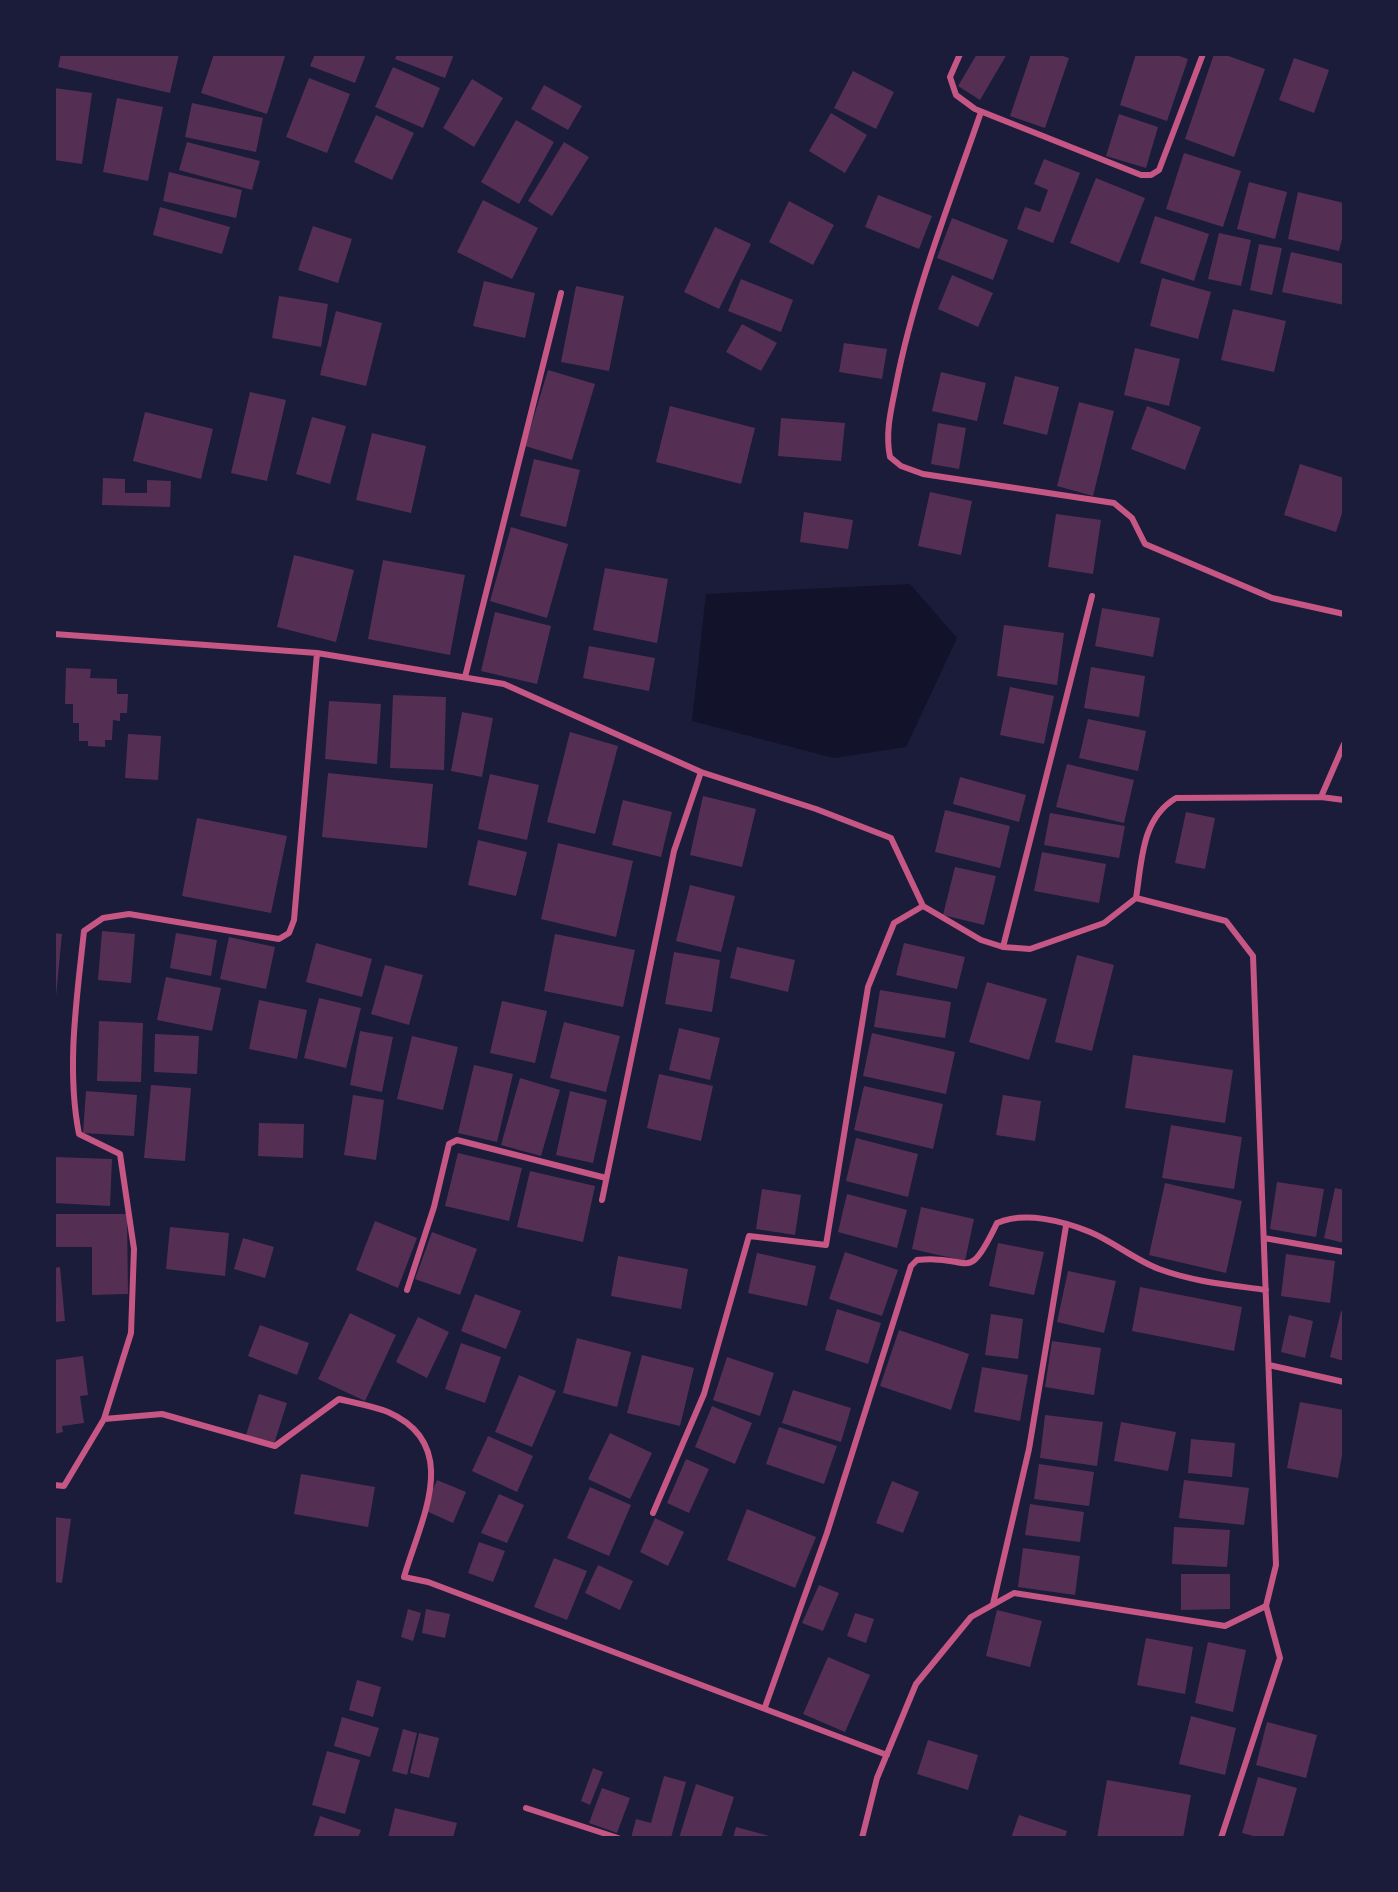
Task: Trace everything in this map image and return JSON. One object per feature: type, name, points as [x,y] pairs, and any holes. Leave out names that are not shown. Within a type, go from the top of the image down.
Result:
[{"type":"street","points":[[960,54],[950,77],[956,95],[981,112],[1141,175],[1151,175],[1159,170],[1203,54]]},
{"type":"street","points":[[981,112],[906,333],[886,441],[890,457],[901,466],[923,474],[1114,503],[1132,518],[1144,544],[1272,598],[1344,614]]},
{"type":"street","points":[[465,677],[561,293]]},
{"type":"street","points":[[1003,946],[1092,596]]},
{"type":"street","points":[[54,634],[317,653],[504,684],[700,772],[816,809],[891,838],[923,906],[981,940],[1003,946],[1030,949],[1104,922],[1136,898],[1148,826],[1161,807],[1176,798],[1321,797],[1344,800]]},
{"type":"street","points":[[54,1485],[64,1486],[104,1419],[131,1333],[134,1249],[120,1154],[79,1134],[75,1112],[75,1022],[84,931],[103,918],[129,914],[279,939],[289,933],[294,920],[317,653]]},
{"type":"street","points":[[1321,797],[1344,744]]},
{"type":"street","points":[[602,1200],[674,850],[700,772]]},
{"type":"street","points":[[1136,898],[1226,921],[1253,956],[1276,1565],[1266,1606],[1280,1658],[1221,1838]]},
{"type":"street","points":[[653,1513],[704,1394],[749,1236],[826,1245],[868,987],[894,923],[923,906]]},
{"type":"street","points":[[407,1290],[434,1208],[449,1144],[457,1140],[606,1178]]},
{"type":"street","points":[[765,1707],[827,1533],[911,1266],[917,1260],[966,1264],[975,1262],[983,1253],[997,1223],[1010,1218],[1032,1217],[1090,1232],[1157,1268],[1195,1280],[1266,1290]]},
{"type":"street","points":[[993,1604],[1029,1449],[1066,1226]]},
{"type":"street","points":[[1264,1238],[1344,1252]]},
{"type":"street","points":[[1269,1365],[1344,1382]]},
{"type":"street","points":[[104,1419],[162,1414],[275,1446],[339,1399],[388,1412],[421,1433],[431,1456],[433,1478],[404,1577],[428,1582],[765,1707],[887,1755]]},
{"type":"street","points":[[861,1838],[877,1778],[916,1684],[971,1617],[993,1604],[1014,1593],[1225,1626],[1266,1606]]},
{"type":"street","points":[[526,1808],[618,1838]]},
{"type":"shaded area","points":[[910,584],[957,638],[906,747],[834,758],[692,721],[706,594]]},
{"type":"building","points":[[61,54],[179,54],[170,93],[58,67]]},
{"type":"building","points":[[214,54],[285,56],[267,114],[201,93]]},
{"type":"building","points":[[315,54],[366,54],[355,83],[310,66]]},
{"type":"building","points":[[397,54],[454,54],[445,78],[395,59]]},
{"type":"building","points":[[977,54],[1007,54],[980,100],[958,86]]},
{"type":"building","points":[[1031,54],[1057,54],[1069,58],[1045,128],[1010,116]]},
{"type":"building","points":[[1136,54],[1174,54],[1188,59],[1167,121],[1120,105]]},
{"type":"building","points":[[1214,54],[1223,54],[1265,69],[1234,157],[1185,139]]},
{"type":"building","points":[[1294,58],[1329,70],[1314,113],[1279,100]]},
{"type":"building","points":[[393,67],[440,88],[423,128],[375,107]]},
{"type":"building","points":[[853,71],[894,92],[876,129],[834,108]]},
{"type":"building","points":[[309,78],[350,94],[327,153],[286,137]]},
{"type":"building","points":[[472,79],[503,98],[474,147],[443,128]]},
{"type":"building","points":[[544,85],[582,106],[568,130],[531,109]]},
{"type":"building","points":[[54,88],[92,93],[82,164],[54,160]]},
{"type":"building","points":[[117,98],[163,107],[148,181],[103,172]]},
{"type":"building","points":[[192,103],[263,118],[256,152],[185,137]]},
{"type":"building","points":[[831,113],[867,135],[845,173],[809,151]]},
{"type":"building","points":[[1119,114],[1158,127],[1146,168],[1106,156]]},
{"type":"building","points":[[376,115],[414,133],[392,180],[354,162]]},
{"type":"building","points":[[516,120],[554,142],[519,204],[481,182]]},
{"type":"building","points":[[187,142],[260,161],[252,190],[179,170]]},
{"type":"building","points":[[564,142],[589,157],[552,216],[528,201]]},
{"type":"building","points":[[1184,153],[1241,171],[1223,227],[1166,209]]},
{"type":"building","points":[[1044,159],[1080,173],[1053,243],[1017,229],[1025,207],[1040,212],[1048,190],[1034,184]]},
{"type":"building","points":[[169,172],[242,190],[236,218],[163,201]]},
{"type":"building","points":[[1096,178],[1145,198],[1119,263],[1070,243]]},
{"type":"building","points":[[1249,182],[1287,192],[1275,239],[1237,229]]},
{"type":"building","points":[[1298,192],[1344,203],[1344,231],[1339,251],[1288,239]]},
{"type":"building","points":[[878,195],[932,216],[919,249],[865,227]]},
{"type":"building","points":[[483,200],[538,228],[512,279],[457,252]]},
{"type":"building","points":[[789,201],[834,225],[813,265],[769,242]]},
{"type":"building","points":[[160,207],[230,227],[222,254],[153,235]]},
{"type":"building","points":[[1155,216],[1209,234],[1194,281],[1140,263]]},
{"type":"building","points":[[952,218],[1008,240],[993,280],[937,258]]},
{"type":"building","points":[[313,226],[352,239],[338,283],[298,270]]},
{"type":"building","points":[[715,227],[751,244],[719,309],[684,292]]},
{"type":"building","points":[[1219,233],[1251,240],[1241,286],[1208,279]]},
{"type":"building","points":[[1259,244],[1282,248],[1272,295],[1250,290]]},
{"type":"building","points":[[1291,252],[1344,264],[1344,305],[1282,292]]},
{"type":"building","points":[[952,275],[993,293],[978,327],[938,309]]},
{"type":"building","points":[[1162,278],[1211,292],[1198,339],[1150,326]]},
{"type":"building","points":[[741,279],[793,300],[781,332],[728,311]]},
{"type":"building","points":[[484,281],[535,293],[525,338],[473,326]]},
{"type":"building","points":[[576,286],[624,296],[609,371],[561,362]]},
{"type":"building","points":[[279,296],[328,304],[321,347],[272,338]]},
{"type":"building","points":[[1233,309],[1286,321],[1274,372],[1221,360]]},
{"type":"building","points":[[336,311],[382,323],[366,386],[320,375]]},
{"type":"building","points":[[742,324],[777,343],[761,371],[726,352]]},
{"type":"building","points":[[844,343],[887,349],[882,379],[839,372]]},
{"type":"building","points":[[1135,348],[1180,359],[1169,406],[1124,395]]},
{"type":"building","points":[[548,370],[595,384],[572,460],[525,446]]},
{"type":"building","points":[[941,372],[986,383],[977,421],[932,411]]},
{"type":"building","points":[[1015,376],[1059,387],[1047,435],[1003,424]]},
{"type":"building","points":[[250,392],[286,400],[267,481],[231,473]]},
{"type":"building","points":[[1079,402],[1114,411],[1093,496],[1057,486]]},
{"type":"building","points":[[670,406],[755,428],[741,484],[656,462]]},
{"type":"building","points":[[1147,406],[1201,427],[1185,470],[1131,449]]},
{"type":"building","points":[[145,412],[213,429],[201,479],[133,461]]},
{"type":"building","points":[[312,417],[346,426],[330,484],[296,474]]},
{"type":"building","points":[[781,418],[845,423],[841,461],[778,456]]},
{"type":"building","points":[[938,423],[966,428],[959,469],[931,464]]},
{"type":"building","points":[[372,433],[426,446],[411,513],[356,500]]},
{"type":"building","points":[[534,459],[580,470],[566,527],[520,516]]},
{"type":"building","points":[[1300,464],[1344,478],[1344,507],[1336,532],[1284,515]]},
{"type":"building","points":[[103,478],[125,479],[125,493],[147,493],[147,480],[171,481],[170,507],[102,505]]},
{"type":"building","points":[[930,492],[972,501],[961,555],[918,546]]},
{"type":"building","points":[[804,512],[853,520],[848,549],[800,542]]},
{"type":"building","points":[[1056,514],[1101,520],[1093,574],[1048,567]]},
{"type":"building","points":[[511,527],[568,544],[547,618],[490,601]]},
{"type":"building","points":[[294,555],[354,570],[336,642],[277,627]]},
{"type":"building","points":[[383,560],[465,575],[450,655],[368,639]]},
{"type":"building","points":[[605,568],[668,579],[657,643],[593,630]]},
{"type":"building","points":[[1102,608],[1160,618],[1153,657],[1095,646]]},
{"type":"building","points":[[495,612],[551,626],[537,684],[481,671]]},
{"type":"building","points":[[1004,625],[1064,633],[1057,685],[997,676]]},
{"type":"building","points":[[589,646],[655,658],[649,691],[583,678]]},
{"type":"building","points":[[1091,667],[1145,676],[1139,717],[1084,708]]},
{"type":"building","points":[[66,668],[91,669],[90,678],[117,679],[117,694],[128,694],[127,713],[120,713],[120,721],[113,720],[112,740],[105,740],[105,747],[88,746],[88,741],[79,741],[79,723],[73,723],[73,704],[65,704]]},
{"type":"building","points":[[1010,687],[1054,696],[1044,744],[1000,735]]},
{"type":"building","points":[[393,695],[446,697],[444,770],[390,768]]},
{"type":"building","points":[[329,701],[381,704],[377,764],[325,759]]},
{"type":"building","points":[[462,712],[493,718],[482,777],[451,771]]},
{"type":"building","points":[[1088,719],[1146,731],[1138,771],[1079,758]]},
{"type":"building","points":[[570,732],[618,746],[595,834],[547,822]]},
{"type":"building","points":[[128,734],[161,736],[158,780],[125,778]]},
{"type":"building","points":[[1067,764],[1134,780],[1124,823],[1056,807]]},
{"type":"building","points":[[328,773],[433,784],[427,848],[322,837]]},
{"type":"building","points":[[490,774],[539,785],[527,840],[478,829]]},
{"type":"building","points":[[960,777],[1026,795],[1019,822],[953,804]]},
{"type":"building","points":[[703,796],[756,809],[742,867],[690,855]]},
{"type":"building","points":[[623,800],[672,812],[661,857],[612,845]]},
{"type":"building","points":[[945,810],[1010,826],[1000,868],[935,852]]},
{"type":"building","points":[[1186,812],[1215,818],[1205,869],[1175,863]]},
{"type":"building","points":[[1050,813],[1125,826],[1119,858],[1044,845]]},
{"type":"building","points":[[197,818],[287,836],[271,913],[182,896]]},
{"type":"building","points":[[478,840],[527,852],[516,896],[468,885]]},
{"type":"building","points":[[558,843],[633,861],[616,937],[541,919]]},
{"type":"building","points":[[1042,852],[1106,864],[1099,903],[1034,891]]},
{"type":"building","points":[[955,867],[996,876],[984,925],[943,915]]},
{"type":"building","points":[[690,885],[735,896],[721,952],[676,941]]},
{"type":"building","points":[[102,931],[135,934],[131,983],[98,980]]},
{"type":"building","points":[[54,933],[62,934],[56,996],[54,996]]},
{"type":"building","points":[[176,933],[217,940],[211,976],[170,968]]},
{"type":"building","points":[[555,934],[635,950],[623,1007],[544,991]]},
{"type":"building","points":[[229,937],[275,947],[266,989],[220,979]]},
{"type":"building","points":[[316,943],[372,959],[362,997],[306,982]]},
{"type":"building","points":[[904,943],[965,957],[957,989],[896,975]]},
{"type":"building","points":[[737,947],[795,960],[788,992],[730,978]]},
{"type":"building","points":[[674,952],[720,960],[712,1012],[665,1004]]},
{"type":"building","points":[[1077,955],[1114,965],[1092,1051],[1055,1042]]},
{"type":"building","points":[[385,965],[423,975],[409,1025],[371,1014]]},
{"type":"building","points":[[166,977],[221,988],[212,1031],[157,1020]]},
{"type":"building","points":[[987,982],[1047,999],[1029,1060],[969,1042]]},
{"type":"building","points":[[880,990],[951,1002],[945,1038],[874,1027]]},
{"type":"building","points":[[319,998],[361,1008],[346,1068],[304,1058]]},
{"type":"building","points":[[259,1000],[307,1010],[297,1059],[249,1049]]},
{"type":"building","points":[[502,1001],[547,1011],[535,1063],[490,1053]]},
{"type":"building","points":[[99,1021],[143,1023],[141,1082],[97,1081]]},
{"type":"building","points":[[564,1022],[620,1036],[606,1092],[550,1078]]},
{"type":"building","points":[[679,1028],[720,1038],[710,1080],[669,1070]]},
{"type":"building","points":[[360,1031],[393,1037],[382,1092],[350,1085]]},
{"type":"building","points":[[872,1033],[955,1052],[946,1094],[863,1076]]},
{"type":"building","points":[[155,1034],[199,1036],[197,1074],[154,1072]]},
{"type":"building","points":[[412,1036],[458,1047],[443,1110],[397,1099]]},
{"type":"building","points":[[1133,1055],[1233,1070],[1225,1123],[1125,1108]]},
{"type":"building","points":[[474,1065],[513,1074],[497,1142],[458,1133]]},
{"type":"building","points":[[659,1074],[713,1086],[701,1141],[647,1128]]},
{"type":"building","points":[[520,1078],[560,1090],[541,1156],[501,1145]]},
{"type":"building","points":[[151,1085],[191,1088],[185,1161],[144,1158]]},
{"type":"building","points":[[864,1086],[943,1104],[933,1149],[854,1130]]},
{"type":"building","points":[[86,1091],[137,1095],[134,1136],[83,1133]]},
{"type":"building","points":[[570,1091],[607,1100],[593,1163],[556,1155]]},
{"type":"building","points":[[353,1095],[384,1100],[376,1160],[344,1155]]},
{"type":"building","points":[[1003,1095],[1041,1101],[1035,1141],[996,1135]]},
{"type":"building","points":[[259,1123],[304,1124],[303,1158],[258,1156]]},
{"type":"building","points":[[1171,1125],[1242,1137],[1234,1189],[1162,1178]]},
{"type":"building","points":[[856,1138],[918,1154],[908,1197],[846,1181]]},
{"type":"building","points":[[458,1153],[522,1168],[509,1221],[445,1206]]},
{"type":"building","points":[[54,1157],[112,1159],[110,1206],[54,1203]]},
{"type":"building","points":[[530,1171],[595,1186],[583,1242],[517,1227]]},
{"type":"building","points":[[1277,1182],[1324,1189],[1316,1237],[1270,1229]]},
{"type":"building","points":[[1165,1183],[1242,1201],[1226,1273],[1149,1255]]},
{"type":"building","points":[[1335,1188],[1344,1190],[1344,1243],[1324,1238]]},
{"type":"building","points":[[762,1189],[801,1195],[795,1235],[756,1229]]},
{"type":"building","points":[[847,1194],[907,1210],[897,1248],[838,1232]]},
{"type":"building","points":[[921,1207],[974,1219],[965,1261],[912,1249]]},
{"type":"building","points":[[54,1214],[127,1214],[128,1294],[92,1295],[92,1247],[54,1247]]},
{"type":"building","points":[[375,1221],[417,1238],[398,1288],[356,1270]]},
{"type":"building","points":[[170,1227],[229,1233],[225,1276],[166,1269]]},
{"type":"building","points":[[432,1232],[477,1249],[460,1295],[415,1279]]},
{"type":"building","points":[[243,1238],[274,1247],[265,1278],[234,1269]]},
{"type":"building","points":[[998,1243],[1044,1252],[1034,1295],[989,1286]]},
{"type":"building","points":[[845,1252],[898,1270],[882,1316],[829,1299]]},
{"type":"building","points":[[757,1253],[816,1266],[807,1306],[748,1293]]},
{"type":"building","points":[[1286,1254],[1335,1261],[1330,1303],[1281,1296]]},
{"type":"building","points":[[618,1256],[688,1269],[681,1309],[611,1296]]},
{"type":"building","points":[[60,1267],[65,1321],[54,1322],[54,1268]]},
{"type":"building","points":[[1068,1271],[1116,1281],[1104,1333],[1057,1322]]},
{"type":"building","points":[[1140,1287],[1242,1307],[1234,1351],[1132,1331]]},
{"type":"building","points":[[475,1294],[521,1311],[506,1349],[461,1331]]},
{"type":"building","points":[[837,1309],[881,1323],[868,1364],[825,1350]]},
{"type":"building","points":[[1341,1311],[1344,1312],[1344,1361],[1330,1357]]},
{"type":"building","points":[[350,1313],[396,1335],[365,1401],[318,1379]]},
{"type":"building","points":[[991,1314],[1023,1319],[1018,1359],[985,1355]]},
{"type":"building","points":[[1289,1315],[1313,1321],[1305,1358],[1281,1352]]},
{"type":"building","points":[[418,1317],[449,1332],[427,1378],[396,1362]]},
{"type":"building","points":[[260,1325],[309,1343],[297,1375],[248,1356]]},
{"type":"building","points":[[899,1330],[969,1354],[951,1410],[880,1386]]},
{"type":"building","points":[[577,1338],[631,1352],[617,1407],[563,1393]]},
{"type":"building","points":[[1052,1341],[1101,1348],[1094,1395],[1045,1387]]},
{"type":"building","points":[[461,1343],[501,1357],[485,1403],[445,1389]]},
{"type":"building","points":[[642,1355],[694,1368],[680,1426],[627,1413]]},
{"type":"building","points":[[83,1356],[88,1395],[80,1396],[84,1423],[62,1426],[63,1432],[54,1434],[54,1360]]},
{"type":"building","points":[[727,1357],[774,1373],[760,1416],[713,1400]]},
{"type":"building","points":[[982,1367],[1028,1375],[1020,1421],[974,1412]]},
{"type":"building","points":[[519,1375],[556,1391],[532,1447],[495,1432]]},
{"type":"building","points":[[793,1390],[851,1408],[841,1442],[782,1423]]},
{"type":"building","points":[[259,1394],[287,1403],[274,1444],[246,1435]]},
{"type":"building","points":[[1300,1402],[1344,1410],[1344,1444],[1338,1478],[1287,1468]]},
{"type":"building","points":[[712,1406],[752,1423],[735,1464],[695,1447]]},
{"type":"building","points":[[1045,1415],[1103,1422],[1097,1466],[1040,1458]]},
{"type":"building","points":[[1121,1422],[1176,1432],[1168,1471],[1114,1461]]},
{"type":"building","points":[[779,1427],[837,1446],[824,1484],[766,1464]]},
{"type":"building","points":[[610,1433],[652,1453],[630,1499],[588,1479]]},
{"type":"building","points":[[488,1436],[533,1456],[517,1492],[472,1471]]},
{"type":"building","points":[[1191,1439],[1235,1443],[1232,1477],[1188,1473]]},
{"type":"building","points":[[686,1459],[709,1469],[689,1513],[667,1503]]},
{"type":"building","points":[[1039,1464],[1094,1472],[1089,1506],[1034,1499]]},
{"type":"building","points":[[301,1474],[375,1487],[368,1527],[294,1514]]},
{"type":"building","points":[[437,1480],[466,1492],[453,1523],[424,1510]]},
{"type":"building","points":[[1184,1480],[1249,1488],[1244,1525],[1179,1518]]},
{"type":"building","points":[[892,1481],[919,1492],[903,1533],[876,1523]]},
{"type":"building","points":[[590,1487],[631,1505],[609,1556],[567,1538]]},
{"type":"building","points":[[499,1494],[524,1505],[507,1543],[481,1533]]},
{"type":"building","points":[[1030,1504],[1084,1512],[1080,1542],[1025,1535]]},
{"type":"building","points":[[747,1509],[816,1537],[795,1588],[727,1560]]},
{"type":"building","points":[[54,1517],[71,1519],[62,1583],[54,1582]]},
{"type":"building","points":[[655,1518],[684,1532],[668,1566],[640,1552]]},
{"type":"building","points":[[1174,1527],[1230,1530],[1227,1567],[1172,1564]]},
{"type":"building","points":[[479,1542],[505,1551],[493,1582],[468,1573]]},
{"type":"building","points":[[1023,1548],[1080,1556],[1075,1595],[1018,1587]]},
{"type":"building","points":[[554,1558],[587,1571],[567,1620],[534,1607]]},
{"type":"building","points":[[598,1565],[633,1581],[620,1610],[585,1593]]},
{"type":"building","points":[[1181,1574],[1230,1574],[1230,1609],[1181,1610]]},
{"type":"building","points":[[819,1585],[839,1593],[823,1631],[802,1623]]},
{"type":"building","points":[[408,1609],[421,1613],[413,1641],[401,1637]]},
{"type":"building","points":[[426,1609],[450,1614],[445,1638],[422,1633]]},
{"type":"building","points":[[997,1610],[1042,1621],[1030,1667],[986,1656]]},
{"type":"building","points":[[855,1613],[874,1619],[866,1643],[847,1636]]},
{"type":"building","points":[[1146,1638],[1193,1647],[1185,1694],[1137,1685]]},
{"type":"building","points":[[1208,1642],[1246,1650],[1233,1712],[1195,1703]]},
{"type":"building","points":[[828,1657],[870,1675],[845,1732],[803,1714]]},
{"type":"building","points":[[357,1680],[381,1687],[373,1717],[349,1710]]},
{"type":"building","points":[[1191,1716],[1236,1728],[1225,1775],[1179,1764]]},
{"type":"building","points":[[342,1717],[379,1728],[370,1757],[334,1746]]},
{"type":"building","points":[[1267,1722],[1317,1735],[1306,1778],[1256,1765]]},
{"type":"building","points":[[403,1729],[417,1733],[407,1775],[392,1771]]},
{"type":"building","points":[[419,1733],[439,1738],[429,1778],[410,1773]]},
{"type":"building","points":[[928,1740],[978,1755],[968,1790],[917,1774]]},
{"type":"building","points":[[327,1751],[360,1760],[345,1814],[312,1805]]},
{"type":"building","points":[[593,1768],[603,1772],[590,1805],[581,1801]]},
{"type":"building","points":[[664,1776],[686,1782],[671,1838],[631,1838],[636,1819],[651,1823]]},
{"type":"building","points":[[1258,1777],[1297,1788],[1283,1838],[1261,1838],[1242,1833]]},
{"type":"building","points":[[1107,1780],[1191,1795],[1183,1838],[1097,1838]]},
{"type":"building","points":[[696,1784],[734,1797],[721,1838],[679,1838]]},
{"type":"building","points":[[602,1788],[630,1798],[617,1833],[589,1823]]},
{"type":"building","points":[[395,1808],[457,1823],[453,1838],[388,1838]]},
{"type":"building","points":[[1019,1815],[1067,1831],[1065,1838],[1011,1838]]},
{"type":"building","points":[[320,1816],[361,1830],[358,1838],[313,1838]]},
{"type":"building","points":[[736,1827],[773,1837],[773,1838],[733,1838]]}]
